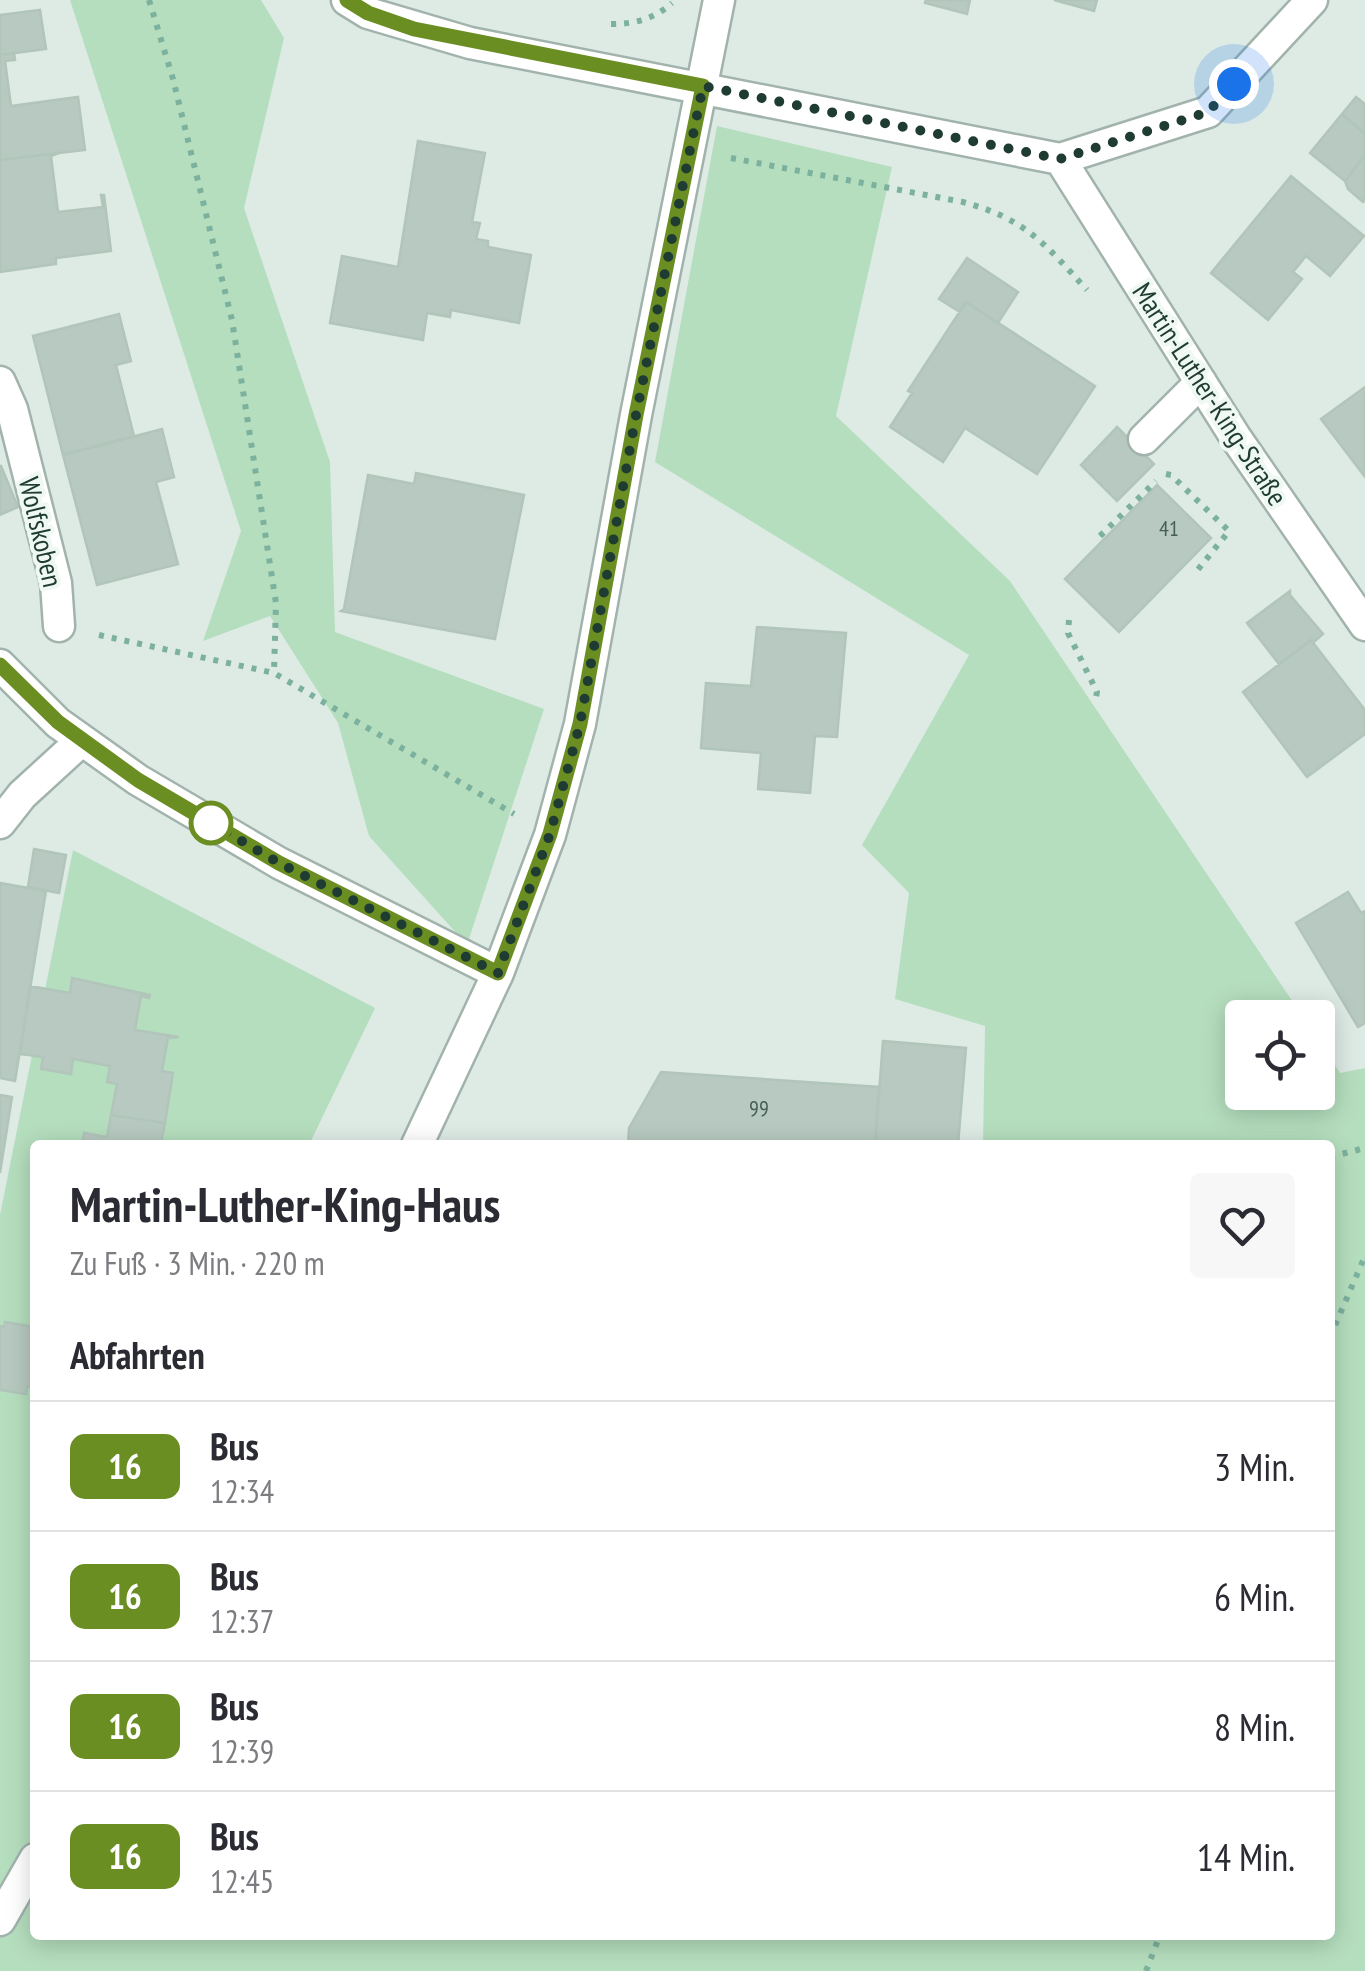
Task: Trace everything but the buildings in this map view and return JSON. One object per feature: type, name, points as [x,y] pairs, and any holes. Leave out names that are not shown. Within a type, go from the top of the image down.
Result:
[{"type":"street","points":[[347,0],[368,13],[433,34],[1060,159],[1208,112],[1312,0]]},
{"type":"street","points":[[419,1140],[498,973],[550,834],[580,724],[636,415],[720,0]]},
{"type":"street","name":"Martin-Luther-King-Straße","points":[[1060,159],[1201,382],[1365,625]]},
{"type":"street","name":"Wolfskoben","points":[[0,382],[12,409],[51,565],[59,626]]},
{"type":"street","points":[[1149,434],[1201,382]]},
{"type":"street","points":[[0,666],[81,741],[138,780],[279,863],[498,973]]},
{"type":"street","points":[[0,823],[22,795],[81,741]]},
{"type":"street","points":[[0,1920],[30,1867]]},
{"type":"path","points":[[149,0],[174,79],[232,320],[276,603],[274,672]]},
{"type":"path","points":[[690,150],[1000,212],[1044,242],[1091,294]]},
{"type":"path","points":[[1100,536],[1164,474],[1163,457],[1149,434]]},
{"type":"path","points":[[1164,474],[1171,475],[1228,531],[1196,572]]},
{"type":"path","points":[[1069,620],[1068,633],[1096,696]]},
{"type":"path","points":[[59,626],[274,672],[550,834]]},
{"type":"path","points":[[1335,1156],[1365,1148]]},
{"type":"path","points":[[1335,1325],[1365,1256]]},
{"type":"path","points":[[1146,1971],[1158,1940]]},
{"type":"green space","points":[[70,0],[261,0],[284,38],[244,208],[330,462],[335,632],[544,709],[467,945],[369,836],[338,723],[270,616],[203,641],[241,531]]},
{"type":"green space","points":[[717,126],[892,167],[836,416],[1010,581],[1292,1000],[1225,1000],[1225,1110],[1335,1110],[1335,1065],[1340,1073],[1365,1068],[1365,1971],[0,1971],[0,1215],[73,850],[375,1008],[311,1140],[30,1140],[30,1940],[1335,1940],[1335,1140],[983,1140],[985,1026],[895,999],[909,893],[862,845],[969,655],[655,462]]},
{"type":"bus line","name":"16","points":[[0,665],[58,722],[138,780],[279,863],[498,973],[550,834],[580,724],[636,415],[703,86],[414,29],[368,13],[347,0]]},
{"type":"route","points":[[211,823],[279,863],[498,973],[550,834],[580,724],[636,415],[703,86],[1060,159],[1208,112],[1234,84]]}]
